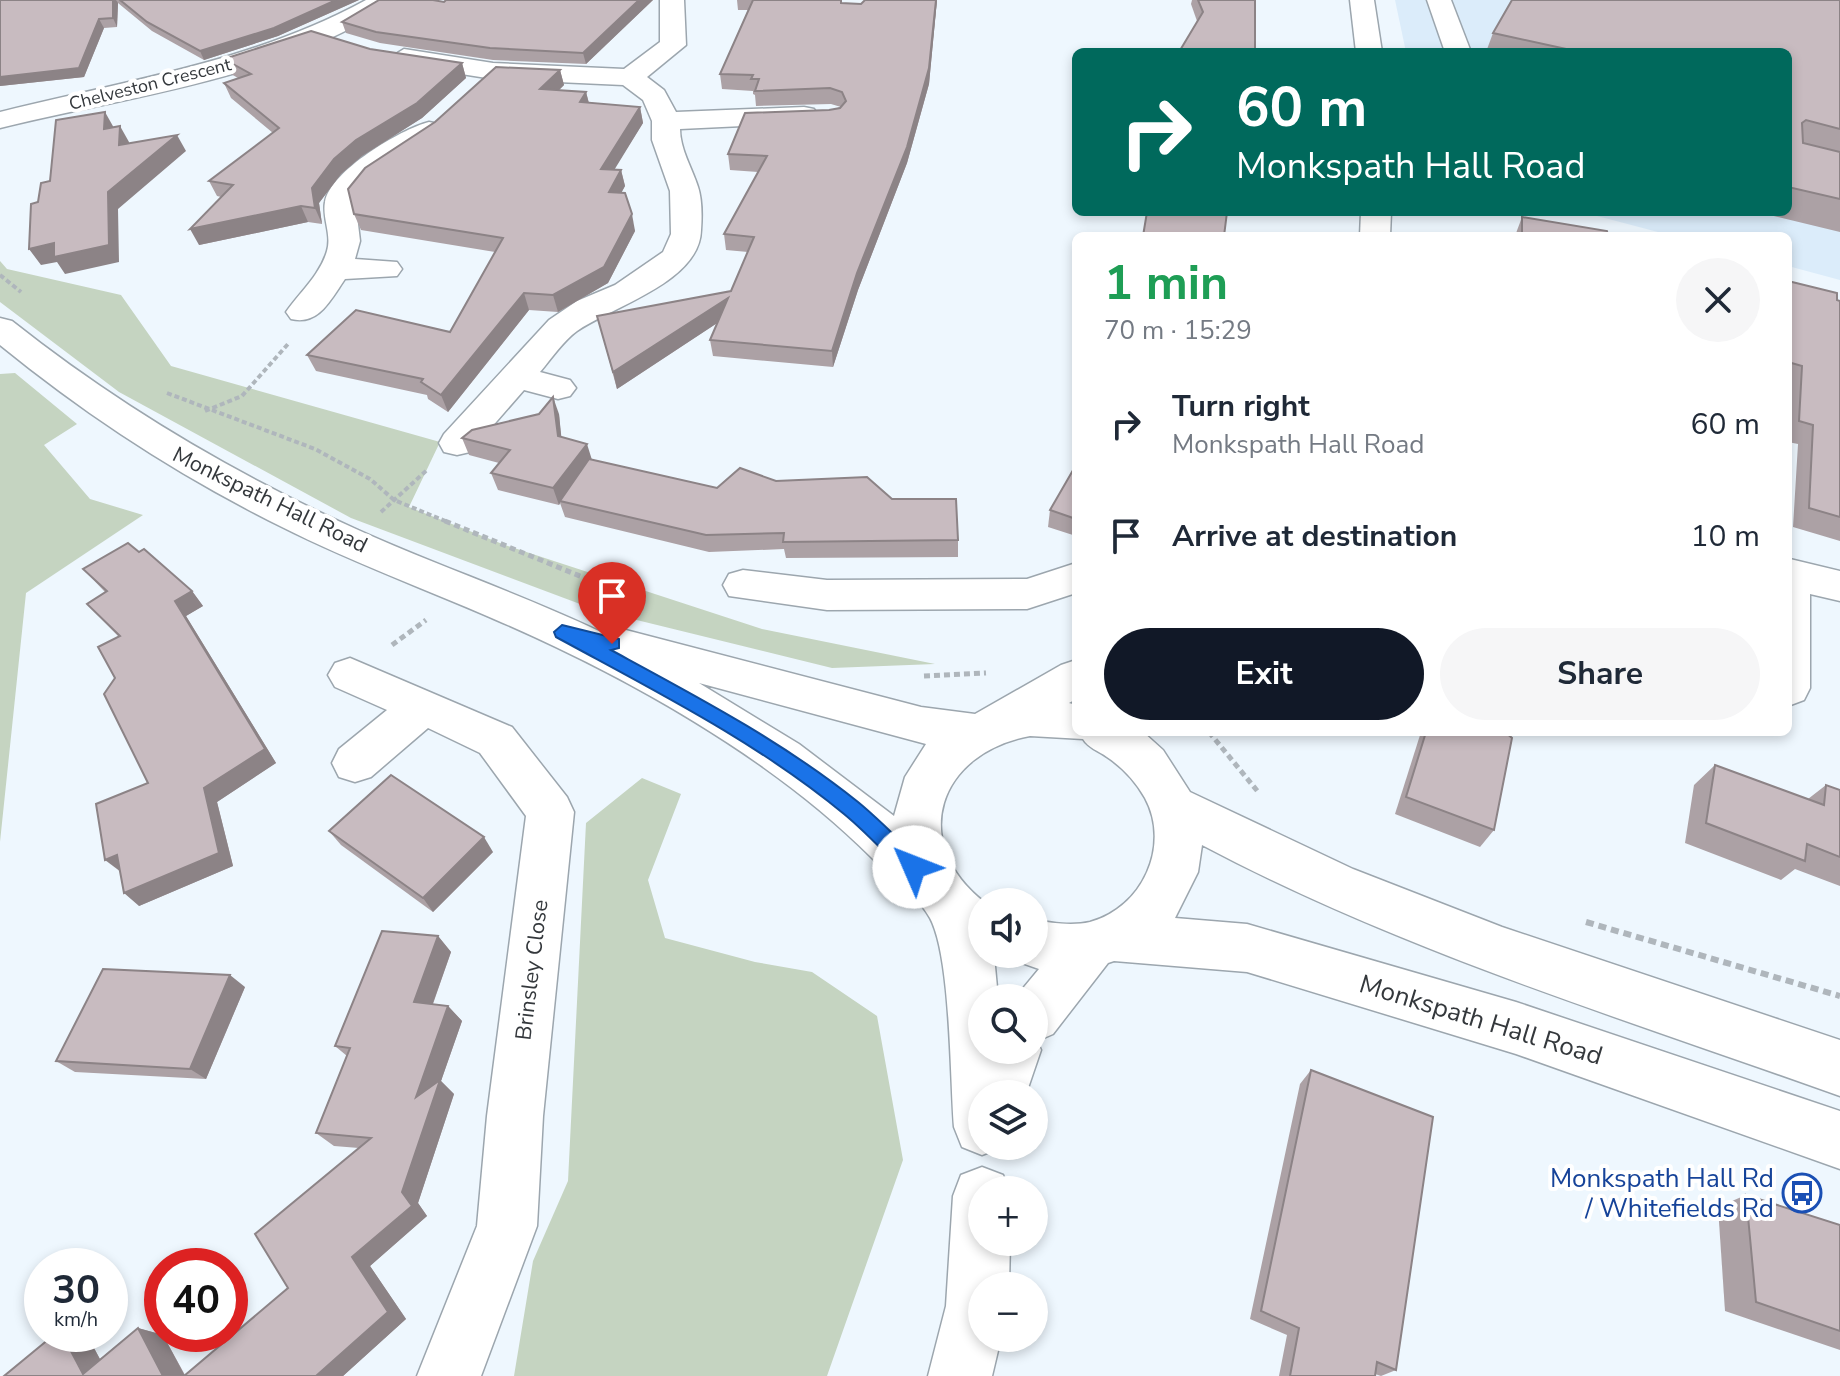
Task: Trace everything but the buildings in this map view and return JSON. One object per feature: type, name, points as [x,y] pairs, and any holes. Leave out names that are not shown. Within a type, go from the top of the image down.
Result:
[{"type":"street","name":"Chelveston Crescent","points":[[0,120],[179,79],[317,35],[384,0]]},
{"type":"street","points":[[630,77],[673,45],[672,0]]},
{"type":"street","points":[[1362,0],[1368,48]]},
{"type":"street","points":[[1439,0],[1457,48]]},
{"type":"street","points":[[317,35],[369,51],[493,71],[630,77],[655,96],[666,121],[666,140],[685,191],[686,234],[677,256],[626,292],[589,308],[561,327],[457,443]]},
{"type":"street","points":[[470,92],[493,71]]},
{"type":"street","points":[[303,312],[336,269],[345,246],[337,205],[350,182],[371,164],[421,136],[448,112]]},
{"type":"street","points":[[666,121],[830,115]]},
{"type":"street","points":[[336,269],[386,269]]},
{"type":"street","name":"Monkspath Hall Road","points":[[3,334],[156,443],[348,542],[469,589],[562,632],[695,704],[784,759],[852,809],[956,907]]},
{"type":"street","points":[[518,377],[558,388]]},
{"type":"street","points":[[1792,574],[1840,586]]},
{"type":"street","points":[[743,585],[827,595],[1027,594],[1072,579]]},
{"type":"street","name":"Monkspath Hall Road","points":[[562,632],[687,661],[921,725],[988,728]]},
{"type":"street","name":"Brinsley Close","points":[[350,675],[496,740],[550,812],[515,1116],[507,1226],[449,1376]]},
{"type":"street","points":[[977,1080],[968,956],[956,907],[918,846],[920,797],[939,762],[988,728],[1072,679]]},
{"type":"street","points":[[355,763],[423,706]]},
{"type":"street","points":[[988,728],[1035,717],[1072,722]]},
{"type":"street","points":[[1109,736],[1137,753],[1168,793],[1229,837],[1345,889],[1840,1068]]},
{"type":"street","points":[[1048,1001],[1101,942],[1147,916],[1169,889],[1181,838],[1168,793],[1161,736]]},
{"type":"street","name":"Monkspath Hall Road","points":[[1048,946],[1067,948],[1101,942],[1247,948],[1516,1028],[1840,1140]]},
{"type":"street","points":[[960,1376],[977,1306],[983,1160]]},
{"type":"path","points":[[0,275],[31,300]]},
{"type":"path","points":[[204,411],[242,396],[285,351],[303,312]]},
{"type":"path","points":[[155,386],[204,411],[302,442],[372,477],[394,500]]},
{"type":"path","points":[[348,542],[457,443]]},
{"type":"path","points":[[350,675],[469,589]]},
{"type":"path","points":[[1580,920],[1840,996]]},
{"type":"shaded area","points":[[1395,0],[1840,0],[1840,280],[1792,267],[1792,232],[1658,232],[1597,216],[1792,216],[1792,48],[1405,48]]},
{"type":"green space","points":[[0,261],[7,269],[121,295],[171,366],[440,442],[409,507],[505,545],[762,629],[935,664],[832,668],[596,610],[351,518],[119,392],[0,302]]},
{"type":"green space","points":[[15,373],[77,424],[44,445],[90,499],[143,515],[26,593],[0,842],[0,374]]},
{"type":"green space","points":[[642,778],[681,794],[648,880],[665,938],[755,962],[812,972],[877,1016],[903,1160],[827,1376],[514,1376],[533,1261],[568,1181],[586,823]]},
{"type":"place","name":"Monkspath Hall Rd / Whitefields Rd","points":[[1802,1193]]},
{"type":"route","points":[[612,644],[562,632],[695,704],[784,759],[852,809],[914,867]]}]
